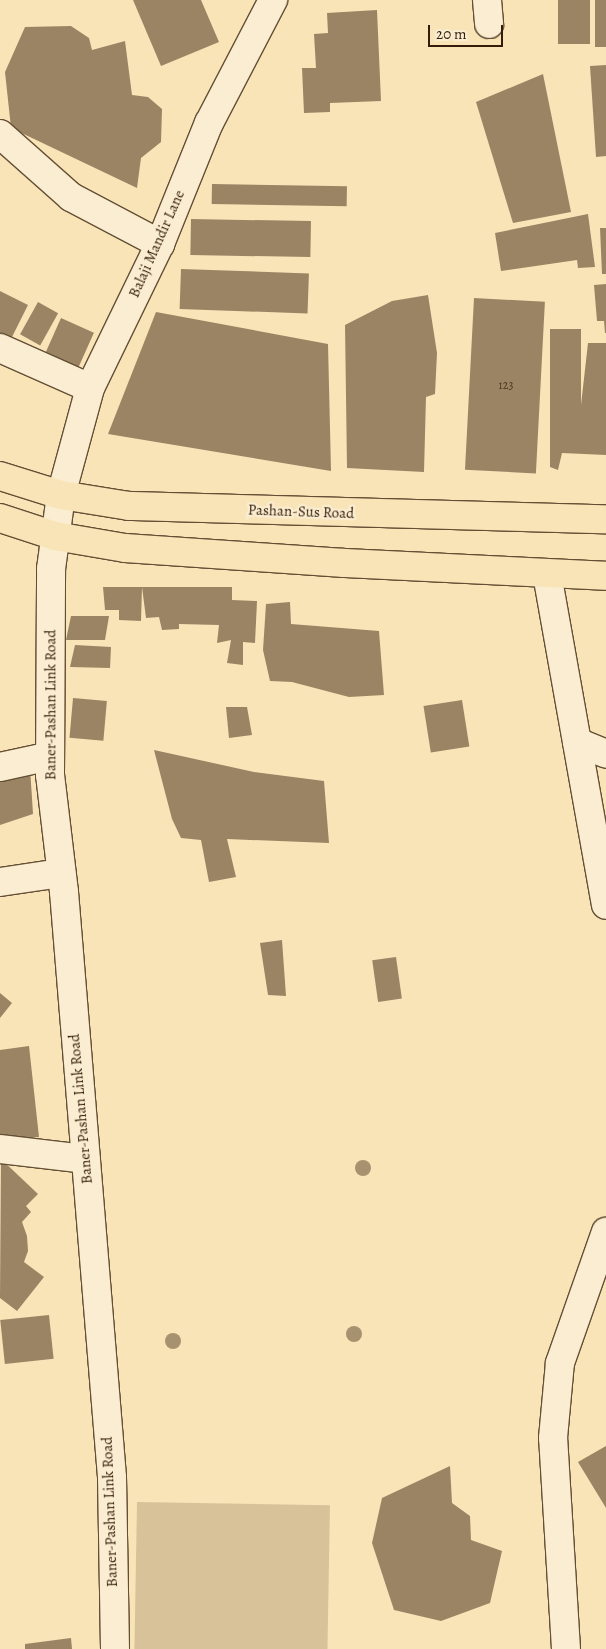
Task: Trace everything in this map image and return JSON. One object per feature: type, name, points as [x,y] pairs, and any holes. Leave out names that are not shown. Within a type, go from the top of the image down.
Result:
[{"type":"main road","name":"Pashan-Sus Road","points":[[0,476],[61,495],[129,506],[606,519]]},
{"type":"main road","points":[[0,518],[55,536],[125,548],[344,563],[606,576]]},
{"type":"street","name":"Balaji Mandir Lane","points":[[55,536],[61,495],[90,388],[160,244],[209,123],[273,0]]},
{"type":"street","points":[[0,134],[71,197],[160,244]]},
{"type":"street","points":[[0,348],[90,388]]},
{"type":"street","name":"Baner-Pashan Link Road","points":[[55,536],[51,569],[42,757],[50,775],[52,873],[85,1159],[112,1477],[114,1649]]},
{"type":"street","points":[[547,574],[606,905]]},
{"type":"street","points":[[577,742],[606,754]]},
{"type":"street","points":[[0,767],[42,757]]},
{"type":"street","points":[[0,882],[52,873]]},
{"type":"street","points":[[0,1149],[85,1159]]},
{"type":"street","points":[[566,1649],[553,1438],[560,1363],[599,1277],[606,1232]]},
{"type":"shaded area","points":[[137,1502],[330,1505],[327,1649],[134,1649]]},
{"type":"building","points":[[133,0],[201,0],[219,42],[161,66]]},
{"type":"building","points":[[558,0],[590,0],[590,44],[558,44]]},
{"type":"building","points":[[595,0],[606,0],[606,47],[595,47]]},
{"type":"building","points":[[377,10],[381,101],[330,103],[330,112],[304,113],[302,68],[316,68],[314,34],[328,33],[327,13]]},
{"type":"building","points":[[71,26],[89,38],[92,50],[125,41],[132,95],[148,97],[162,109],[161,142],[141,158],[137,188],[11,128],[5,72],[25,27]]},
{"type":"building","points":[[606,65],[606,156],[596,157],[590,66]]},
{"type":"building","points":[[543,74],[571,212],[513,223],[476,102]]},
{"type":"building","points":[[212,184],[347,186],[347,206],[212,204]]},
{"type":"building","points":[[588,214],[595,267],[578,268],[577,260],[501,271],[495,233]]},
{"type":"building","points":[[191,219],[311,221],[310,257],[190,255]]},
{"type":"building","points":[[600,228],[606,228],[606,274],[602,274]]},
{"type":"building","points":[[181,269],[309,273],[308,313],[180,309]]},
{"type":"building","points":[[606,284],[605,333],[604,321],[597,321],[594,285]]},
{"type":"building","points":[[0,291],[28,305],[7,347],[0,344]]},
{"type":"building","points":[[428,295],[437,353],[435,394],[426,397],[424,472],[347,468],[345,325],[392,301]]},
{"type":"building","points":[[474,298],[545,302],[536,473],[465,470]]},
{"type":"building","points":[[38,302],[58,313],[40,346],[20,334]]},
{"type":"building","points":[[156,312],[328,344],[331,471],[108,434]]},
{"type":"building","points":[[61,318],[94,333],[74,377],[41,363]]},
{"type":"building","points":[[550,329],[581,329],[581,405],[588,343],[606,343],[606,455],[562,453],[558,470],[550,467]]},
{"type":"building","points":[[103,587],[142,587],[141,621],[119,620],[119,610],[105,610]]},
{"type":"building","points":[[142,587],[232,587],[232,600],[257,601],[255,643],[243,642],[243,665],[227,663],[231,640],[217,643],[219,625],[179,624],[179,629],[162,630],[159,617],[146,618]]},
{"type":"building","points":[[290,602],[291,624],[379,631],[384,695],[349,697],[292,682],[270,681],[263,650],[266,604]]},
{"type":"building","points":[[71,616],[109,616],[105,640],[66,640]]},
{"type":"building","points":[[75,645],[111,647],[110,668],[70,667]]},
{"type":"building","points":[[73,698],[107,701],[103,741],[70,738]]},
{"type":"building","points":[[462,700],[469,746],[431,753],[423,706]]},
{"type":"building","points":[[226,707],[247,707],[252,735],[229,738]]},
{"type":"building","points":[[154,750],[254,772],[324,781],[329,843],[227,839],[236,877],[209,882],[201,840],[181,838],[172,819]]},
{"type":"building","points":[[30,767],[33,814],[0,825],[0,777]]},
{"type":"building","points":[[282,940],[286,996],[268,995],[260,943]]},
{"type":"building","points":[[396,957],[402,999],[378,1002],[372,960]]},
{"type":"building","points":[[0,993],[12,1003],[0,1018]]},
{"type":"building","points":[[29,1046],[39,1137],[0,1141],[0,1050]]},
{"type":"building","points":[[1,1159],[38,1194],[26,1206],[31,1212],[22,1222],[27,1236],[28,1251],[24,1262],[44,1277],[17,1311],[0,1298]]},
{"type":"building","points":[[49,1315],[54,1359],[5,1364],[0,1320]]},
{"type":"building","points":[[606,1446],[606,1508],[578,1462]]},
{"type":"building","points":[[450,1466],[452,1503],[470,1516],[471,1540],[502,1551],[490,1603],[441,1621],[394,1610],[372,1543],[382,1498]]},
{"type":"building","points":[[71,1638],[72,1649],[25,1649],[25,1644]]}]
